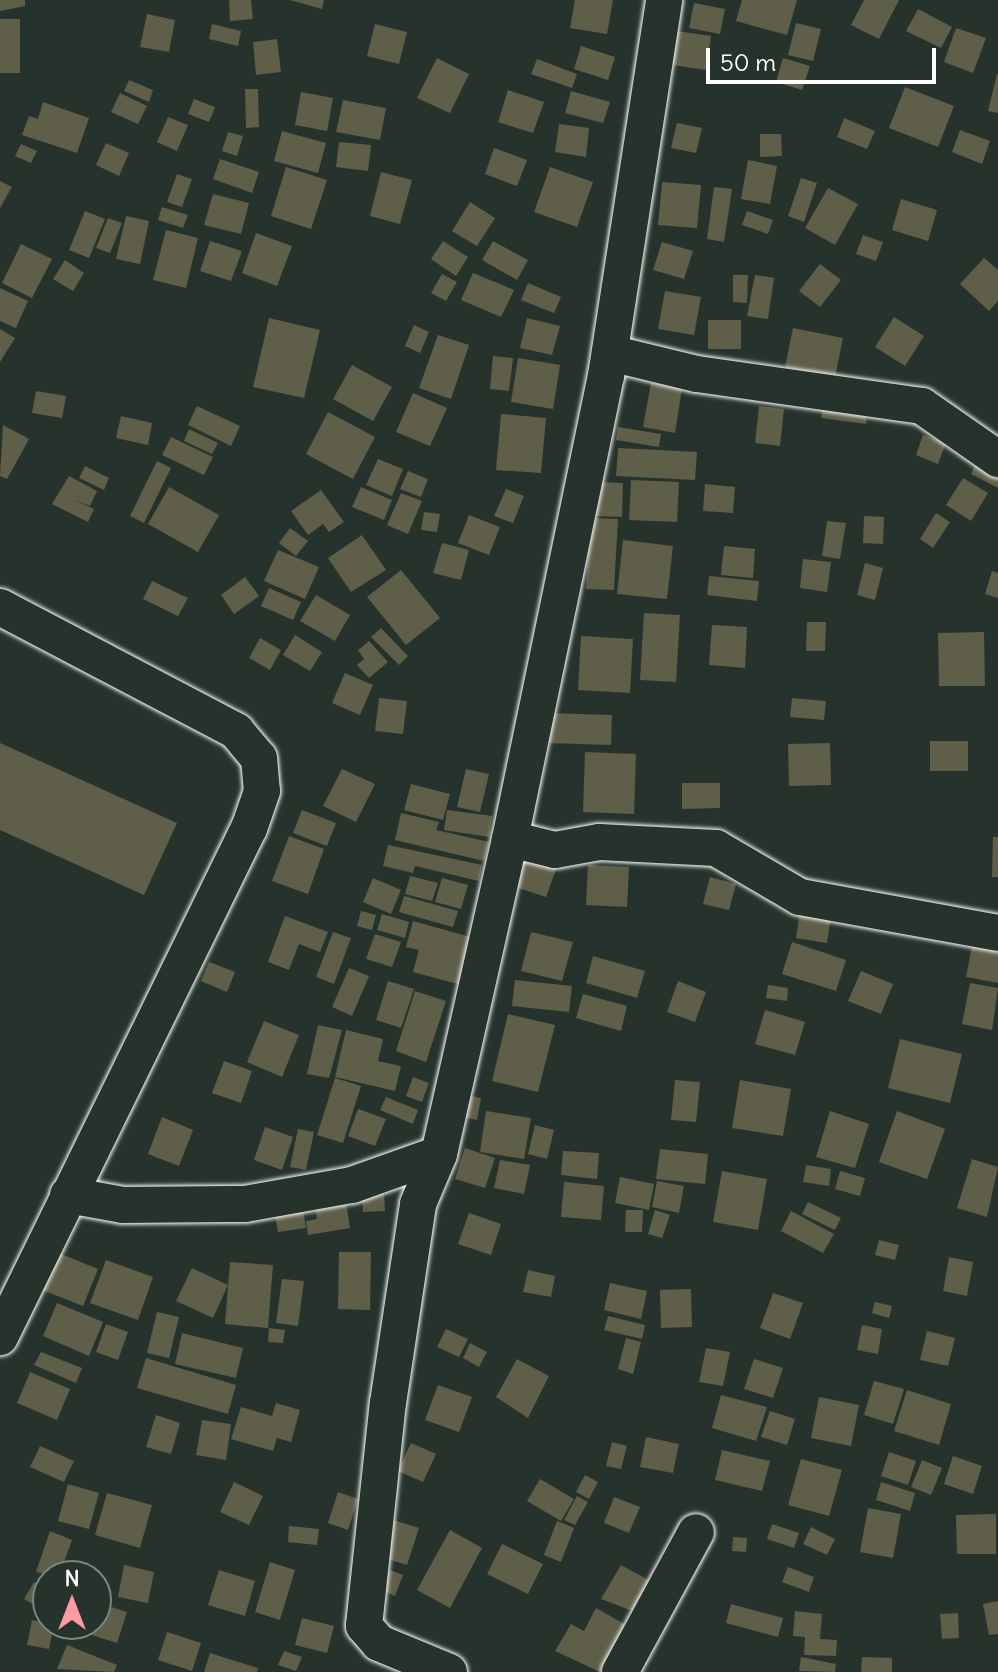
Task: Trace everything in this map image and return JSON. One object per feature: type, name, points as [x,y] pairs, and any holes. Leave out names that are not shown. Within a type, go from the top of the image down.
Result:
[{"type":"street","points":[[449,1672],[379,1643],[364,1626],[388,1403],[418,1204],[439,1154],[510,839],[610,353],[664,0]]},
{"type":"street","points":[[610,353],[697,374],[922,406],[998,459]]},
{"type":"street","points":[[0,607],[236,731],[259,758],[262,791],[249,828],[0,1337]]},
{"type":"street","points":[[510,839],[555,850],[599,842],[716,848],[800,897],[998,933]]},
{"type":"street","points":[[68,1195],[123,1205],[245,1204],[352,1185],[439,1154]]},
{"type":"street","points":[[620,1672],[696,1532]]},
{"type":"building","points":[[0,0],[25,0],[25,6],[0,11]]},
{"type":"building","points":[[229,0],[251,0],[253,19],[230,21]]},
{"type":"building","points":[[290,0],[324,0],[322,9]]},
{"type":"building","points":[[575,0],[613,0],[607,34],[570,28]]},
{"type":"building","points":[[742,0],[797,0],[787,35],[736,21]]},
{"type":"building","points":[[864,0],[899,0],[879,39],[851,25]]},
{"type":"building","points":[[694,3],[725,9],[720,34],[689,28]]},
{"type":"building","points":[[918,9],[952,27],[941,48],[906,31]]},
{"type":"building","points":[[147,14],[175,20],[169,52],[140,47]]},
{"type":"building","points":[[0,19],[20,19],[20,73],[0,73]]},
{"type":"building","points":[[796,23],[821,29],[813,61],[788,55]]},
{"type":"building","points":[[212,24],[241,31],[238,46],[209,39]]},
{"type":"building","points":[[375,24],[407,32],[399,64],[367,56]]},
{"type":"building","points":[[956,28],[986,38],[973,73],[944,62]]},
{"type":"building","points":[[670,30],[711,36],[706,70],[665,64]]},
{"type":"building","points":[[277,39],[281,72],[256,75],[253,42]]},
{"type":"building","points":[[581,46],[615,57],[608,80],[574,69]]},
{"type":"building","points":[[437,58],[469,74],[450,113],[417,98]]},
{"type":"building","points":[[783,58],[810,66],[802,90],[776,82]]},
{"type":"building","points":[[537,59],[577,74],[572,88],[531,74]]},
{"type":"building","points":[[998,74],[998,113],[988,111]]},
{"type":"building","points":[[129,80],[153,90],[149,102],[124,91]]},
{"type":"building","points":[[905,87],[954,106],[938,147],[889,128]]},
{"type":"building","points":[[245,89],[258,89],[259,127],[246,128]]},
{"type":"building","points":[[508,90],[544,102],[533,133],[498,122]]},
{"type":"building","points":[[571,91],[610,102],[603,123],[565,113]]},
{"type":"building","points":[[301,92],[333,98],[327,131],[295,125]]},
{"type":"building","points":[[120,93],[147,106],[138,124],[111,112]]},
{"type":"building","points":[[194,99],[215,107],[209,122],[188,114]]},
{"type":"building","points":[[343,100],[386,108],[380,140],[336,132]]},
{"type":"building","points":[[43,102],[89,118],[77,153],[22,135],[29,116],[38,119]]},
{"type":"building","points":[[168,117],[188,125],[177,151],[157,142]]},
{"type":"building","points":[[844,118],[875,131],[867,149],[837,137]]},
{"type":"building","points":[[677,123],[702,128],[696,153],[671,148]]},
{"type":"building","points":[[559,124],[589,128],[586,157],[555,152]]},
{"type":"building","points":[[960,130],[990,141],[982,164],[952,152]]},
{"type":"building","points":[[282,131],[326,143],[318,173],[274,161]]},
{"type":"building","points":[[228,132],[243,136],[237,156],[222,151]]},
{"type":"building","points":[[760,134],[781,134],[782,156],[760,157]]},
{"type":"building","points":[[339,142],[371,145],[368,171],[336,167]]},
{"type":"building","points":[[106,143],[129,153],[119,176],[96,165]]},
{"type":"building","points":[[21,144],[37,151],[31,163],[15,156]]},
{"type":"building","points":[[494,148],[527,160],[517,186],[485,174]]},
{"type":"building","points":[[220,159],[259,172],[252,193],[213,179]]},
{"type":"building","points":[[748,160],[777,166],[770,204],[741,199]]},
{"type":"building","points":[[286,167],[327,180],[311,229],[271,216]]},
{"type":"building","points":[[550,167],[593,182],[577,227],[534,212]]},
{"type":"building","points":[[381,172],[412,180],[400,224],[370,216]]},
{"type":"building","points":[[177,174],[192,179],[182,207],[167,202]]},
{"type":"building","points":[[801,178],[817,183],[804,222],[788,216]]},
{"type":"building","points":[[0,181],[12,187],[0,208]]},
{"type":"building","points":[[662,182],[701,185],[697,228],[658,225]]},
{"type":"building","points":[[714,187],[732,189],[724,242],[707,239]]},
{"type":"building","points":[[828,188],[858,204],[835,245],[805,228]]},
{"type":"building","points":[[213,194],[249,203],[241,234],[204,225]]},
{"type":"building","points":[[901,199],[937,210],[928,241],[892,230]]},
{"type":"building","points":[[470,202],[495,218],[477,246],[452,231]]},
{"type":"building","points":[[162,207],[188,215],[183,228],[158,220]]},
{"type":"building","points":[[85,211],[105,219],[89,258],[69,250]]},
{"type":"building","points":[[747,211],[773,220],[768,234],[742,225]]},
{"type":"building","points":[[126,216],[149,221],[140,264],[116,259]]},
{"type":"building","points":[[108,218],[122,223],[110,253],[96,248]]},
{"type":"building","points":[[166,230],[198,238],[186,288],[153,280]]},
{"type":"building","points":[[256,233],[292,246],[277,286],[242,273]]},
{"type":"building","points":[[863,235],[883,242],[876,261],[856,254]]},
{"type":"building","points":[[210,241],[242,251],[231,281],[200,271]]},
{"type":"building","points":[[443,241],[468,257],[456,276],[431,259]]},
{"type":"building","points":[[493,241],[528,260],[517,280],[482,260]]},
{"type":"building","points":[[662,242],[693,251],[684,279],[653,270]]},
{"type":"building","points":[[21,244],[52,259],[32,298],[2,283]]},
{"type":"building","points":[[984,258],[998,270],[998,301],[989,311],[960,284]]},
{"type":"building","points":[[65,260],[84,273],[73,291],[53,279]]},
{"type":"building","points":[[820,264],[841,280],[820,307],[799,291]]},
{"type":"building","points":[[473,273],[514,290],[501,317],[461,300]]},
{"type":"building","points":[[442,274],[457,282],[446,301],[431,293]]},
{"type":"building","points":[[733,275],[748,275],[747,303],[733,302]]},
{"type":"building","points":[[755,275],[774,278],[768,319],[747,316]]},
{"type":"building","points":[[528,283],[561,297],[554,313],[521,300]]},
{"type":"building","points":[[0,288],[28,301],[16,328],[0,321]]},
{"type":"building","points":[[665,291],[701,297],[694,335],[658,329]]},
{"type":"building","points":[[894,317],[924,336],[905,366],[875,347]]},
{"type":"building","points":[[269,318],[320,330],[304,398],[253,387]]},
{"type":"building","points":[[527,318],[560,326],[552,355],[520,348]]},
{"type":"building","points":[[708,320],[741,320],[741,349],[708,349]]},
{"type":"building","points":[[414,325],[429,332],[420,353],[405,346]]},
{"type":"building","points":[[793,328],[843,338],[835,377],[785,367]]},
{"type":"building","points":[[0,329],[15,338],[0,362]]},
{"type":"building","points":[[438,335],[469,345],[451,399],[419,388]]},
{"type":"building","points":[[493,356],[513,358],[509,391],[490,389]]},
{"type":"building","points":[[518,358],[560,365],[553,409],[511,402]]},
{"type":"building","points":[[352,365],[392,387],[373,421],[333,399]]},
{"type":"building","points":[[651,383],[682,388],[675,433],[643,427]]},
{"type":"building","points":[[36,391],[66,396],[62,418],[32,413]]},
{"type":"building","points":[[413,393],[447,408],[430,446],[396,432]]},
{"type":"building","points":[[824,400],[868,406],[866,424],[821,418]]},
{"type":"building","points":[[197,406],[240,426],[231,446],[188,425]]},
{"type":"building","points":[[759,406],[784,409],[780,446],[755,443]]},
{"type":"building","points":[[328,412],[375,437],[353,479],[306,454]]},
{"type":"building","points":[[501,414],[546,418],[541,473],[496,470]]},
{"type":"building","points":[[121,416],[152,423],[148,445],[116,438]]},
{"type":"building","points":[[3,425],[29,439],[7,479],[0,476]]},
{"type":"building","points":[[618,427],[661,434],[659,447],[616,440]]},
{"type":"building","points":[[189,429],[218,443],[212,454],[184,441]]},
{"type":"building","points":[[923,435],[946,443],[938,464],[916,455]]},
{"type":"building","points":[[171,437],[213,457],[204,475],[162,455]]},
{"type":"building","points":[[618,448],[697,452],[695,480],[616,476]]},
{"type":"building","points":[[980,455],[998,465],[998,488],[971,474]]},
{"type":"building","points":[[378,459],[403,469],[392,496],[366,485]]},
{"type":"building","points":[[157,461],[171,468],[144,523],[130,516]]},
{"type":"building","points":[[85,466],[109,478],[104,490],[79,478]]},
{"type":"building","points":[[408,471],[428,479],[421,497],[400,489]]},
{"type":"building","points":[[69,476],[97,491],[90,506],[73,499],[94,509],[88,522],[52,504]]},
{"type":"building","points":[[963,478],[988,493],[971,521],[946,505]]},
{"type":"building","points":[[631,480],[679,482],[677,522],[629,520]]},
{"type":"building","points":[[596,482],[623,483],[622,517],[594,516]]},
{"type":"building","points":[[705,484],[735,487],[733,513],[703,511]]},
{"type":"building","points":[[169,487],[219,515],[198,552],[148,524]]},
{"type":"building","points":[[361,487],[392,500],[384,520],[352,507]]},
{"type":"building","points":[[506,489],[524,496],[513,523],[494,516]]},
{"type":"building","points":[[321,490],[344,522],[329,532],[323,524],[308,535],[291,511]]},
{"type":"building","points":[[401,493],[422,501],[408,534],[387,525]]},
{"type":"building","points":[[424,512],[440,514],[437,532],[421,530]]},
{"type":"building","points":[[936,513],[950,522],[933,548],[920,539]]},
{"type":"building","points":[[469,515],[500,527],[489,555],[458,543]]},
{"type":"building","points":[[864,516],[884,517],[883,544],[863,543]]},
{"type":"building","points":[[590,518],[618,519],[614,590],[586,589]]},
{"type":"building","points":[[827,521],[846,523],[840,559],[822,556]]},
{"type":"building","points":[[290,528],[308,541],[296,556],[279,543]]},
{"type":"building","points":[[362,535],[386,570],[351,592],[328,558]]},
{"type":"building","points":[[623,540],[673,546],[667,599],[617,594]]},
{"type":"building","points":[[442,543],[469,550],[461,580],[433,573]]},
{"type":"building","points":[[724,546],[755,549],[753,578],[721,575]]},
{"type":"building","points":[[278,550],[319,567],[305,599],[264,581]]},
{"type":"building","points":[[803,559],[831,562],[827,592],[800,588]]},
{"type":"building","points":[[865,563],[883,568],[875,600],[857,595]]},
{"type":"building","points":[[401,570],[440,618],[406,645],[367,597]]},
{"type":"building","points":[[992,571],[998,573],[998,598],[985,594]]},
{"type":"building","points":[[709,576],[759,581],[757,601],[707,595]]},
{"type":"building","points":[[245,577],[259,596],[234,614],[221,595]]},
{"type":"building","points":[[152,581],[188,598],[178,616],[143,599]]},
{"type":"building","points":[[269,588],[301,602],[293,620],[261,606]]},
{"type":"building","points":[[316,595],[350,615],[335,641],[300,621]]},
{"type":"building","points":[[644,613],[680,615],[676,682],[640,680]]},
{"type":"building","points":[[807,622],[826,622],[825,651],[806,651]]},
{"type":"building","points":[[712,625],[747,627],[745,668],[709,665]]},
{"type":"building","points":[[381,628],[408,656],[399,665],[371,637]]},
{"type":"building","points":[[984,632],[985,686],[939,686],[938,633]]},
{"type":"building","points":[[295,635],[322,652],[310,671],[283,655]]},
{"type":"building","points":[[581,636],[633,639],[630,693],[578,690]]},
{"type":"building","points":[[260,638],[281,650],[270,670],[249,658]]},
{"type":"building","points":[[369,641],[388,662],[369,678],[357,665],[364,659],[358,650]]},
{"type":"building","points":[[345,673],[373,685],[360,715],[332,703]]},
{"type":"building","points":[[379,698],[407,701],[403,734],[375,731]]},
{"type":"building","points":[[792,698],[826,701],[824,720],[790,717]]},
{"type":"building","points":[[547,713],[612,715],[611,745],[547,743]]},
{"type":"building","points":[[930,741],[968,741],[968,771],[930,771]]},
{"type":"building","points":[[0,743],[177,823],[144,895],[0,830]]},
{"type":"building","points":[[830,743],[831,785],[789,786],[788,744]]},
{"type":"building","points":[[585,752],[636,754],[634,814],[583,812]]},
{"type":"building","points":[[342,769],[375,784],[356,822],[323,806]]},
{"type":"building","points":[[466,769],[489,774],[480,812],[457,807]]},
{"type":"building","points":[[682,783],[720,783],[720,808],[682,809]]},
{"type":"building","points":[[411,784],[450,794],[443,820],[404,810]]},
{"type":"building","points":[[302,810],[336,823],[327,846],[293,833]]},
{"type":"building","points":[[447,810],[492,816],[489,837],[444,830]]},
{"type":"building","points":[[401,813],[439,822],[436,830],[489,842],[484,861],[395,840]]},
{"type":"building","points":[[289,836],[324,849],[308,894],[272,881]]},
{"type":"building","points":[[993,837],[998,837],[998,877],[992,877]]},
{"type":"building","points":[[388,845],[482,865],[479,881],[415,866],[413,873],[383,866]]},
{"type":"building","points":[[524,853],[558,864],[546,897],[512,886]]},
{"type":"building","points":[[588,865],[629,867],[627,907],[586,905]]},
{"type":"building","points":[[410,876],[438,883],[432,901],[405,894]]},
{"type":"building","points":[[710,877],[736,884],[729,910],[703,904]]},
{"type":"building","points":[[373,878],[401,890],[391,914],[363,902]]},
{"type":"building","points":[[442,878],[468,885],[461,909],[435,902]]},
{"type":"building","points":[[404,896],[458,911],[453,927],[399,912]]},
{"type":"building","points":[[361,911],[376,915],[372,930],[357,926]]},
{"type":"building","points":[[800,912],[831,917],[827,943],[796,938]]},
{"type":"building","points":[[382,914],[409,922],[405,938],[377,930]]},
{"type":"building","points":[[285,916],[328,932],[320,952],[299,944],[289,970],[268,962]]},
{"type":"building","points":[[413,921],[474,938],[461,985],[413,972],[419,950],[406,947]]},
{"type":"building","points":[[333,932],[351,938],[334,984],[316,977]]},
{"type":"building","points":[[531,932],[573,942],[562,981],[521,971]]},
{"type":"building","points":[[375,934],[401,942],[392,967],[366,959]]},
{"type":"building","points":[[792,942],[846,960],[836,991],[782,974]]},
{"type":"building","points":[[972,946],[998,951],[998,983],[966,977]]},
{"type":"building","points":[[593,956],[645,971],[637,998],[586,983]]},
{"type":"building","points":[[209,962],[235,972],[227,992],[201,981]]},
{"type":"building","points":[[349,968],[369,976],[352,1016],[332,1007]]},
{"type":"building","points":[[861,971],[893,984],[881,1014],[848,1001]]},
{"type":"building","points":[[515,980],[572,986],[569,1012],[512,1006]]},
{"type":"building","points":[[388,981],[414,989],[401,1028],[376,1020]]},
{"type":"building","points":[[678,981],[706,992],[695,1022],[667,1012]]},
{"type":"building","points":[[970,983],[998,988],[992,1030],[962,1024]]},
{"type":"building","points":[[768,985],[788,988],[787,1001],[766,998]]},
{"type":"building","points":[[415,991],[446,1001],[426,1062],[396,1051]]},
{"type":"building","points":[[583,994],[627,1006],[621,1031],[576,1018]]},
{"type":"building","points":[[765,1010],[805,1022],[795,1055],[755,1044]]},
{"type":"building","points":[[508,1014],[555,1025],[538,1092],[492,1081]]},
{"type":"building","points":[[264,1021],[299,1035],[282,1077],[247,1062]]},
{"type":"building","points":[[318,1025],[342,1030],[329,1078],[307,1074]]},
{"type":"building","points":[[346,1030],[383,1039],[378,1061],[401,1066],[395,1091],[335,1077]]},
{"type":"building","points":[[900,1039],[962,1054],[950,1103],[888,1088]]},
{"type":"building","points":[[224,1061],[252,1071],[241,1103],[212,1093]]},
{"type":"building","points":[[413,1077],[429,1083],[422,1102],[406,1096]]},
{"type":"building","points":[[335,1078],[361,1086],[343,1143],[317,1135]]},
{"type":"building","points":[[675,1080],[700,1082],[696,1122],[671,1120]]},
{"type":"building","points":[[740,1080],[791,1089],[783,1136],[732,1128]]},
{"type":"building","points":[[462,1094],[481,1098],[477,1120],[458,1116]]},
{"type":"building","points":[[386,1097],[418,1110],[413,1124],[380,1110]]},
{"type":"building","points":[[358,1109],[386,1119],[375,1146],[348,1136]]},
{"type":"building","points":[[486,1111],[531,1118],[524,1159],[480,1152]]},
{"type":"building","points":[[830,1111],[869,1124],[855,1168],[816,1157]]},
{"type":"building","points":[[897,1111],[945,1129],[927,1179],[879,1162]]},
{"type":"building","points":[[162,1117],[193,1130],[179,1166],[148,1154]]},
{"type":"building","points":[[535,1125],[554,1130],[547,1159],[528,1154]]},
{"type":"building","points":[[265,1127],[293,1137],[282,1170],[254,1160]]},
{"type":"building","points":[[298,1129],[314,1132],[306,1170],[290,1167]]},
{"type":"building","points":[[465,1148],[495,1158],[485,1188],[455,1179]]},
{"type":"building","points":[[660,1149],[708,1154],[705,1184],[656,1179]]},
{"type":"building","points":[[563,1151],[599,1153],[597,1179],[561,1175]]},
{"type":"building","points":[[972,1159],[998,1167],[987,1217],[957,1208]]},
{"type":"building","points":[[500,1160],[530,1165],[524,1194],[494,1188]]},
{"type":"building","points":[[806,1165],[831,1169],[829,1186],[803,1182]]},
{"type":"building","points":[[722,1171],[767,1179],[758,1230],[713,1222]]},
{"type":"building","points":[[840,1171],[865,1178],[860,1196],[835,1189]]},
{"type":"building","points":[[620,1177],[654,1184],[649,1210],[615,1203]]},
{"type":"building","points":[[657,1181],[684,1186],[679,1213],[652,1207]]},
{"type":"building","points":[[564,1182],[604,1186],[601,1220],[561,1217]]},
{"type":"building","points":[[384,1191],[385,1211],[363,1212],[362,1192]]},
{"type":"building","points":[[346,1202],[350,1228],[308,1235],[306,1221],[317,1219],[315,1207]]},
{"type":"building","points":[[808,1202],[841,1218],[835,1230],[802,1214]]},
{"type":"building","points":[[302,1204],[306,1228],[278,1232],[274,1209]]},
{"type":"building","points":[[626,1210],[643,1210],[642,1232],[625,1232]]},
{"type":"building","points":[[655,1210],[670,1215],[662,1238],[648,1234]]},
{"type":"building","points":[[791,1211],[834,1234],[823,1253],[781,1231]]},
{"type":"building","points":[[469,1213],[501,1224],[491,1255],[458,1244]]},
{"type":"building","points":[[879,1240],[899,1245],[895,1260],[875,1255]]},
{"type":"building","points":[[56,1252],[98,1269],[83,1306],[42,1290]]},
{"type":"building","points":[[339,1252],[371,1252],[370,1310],[338,1309]]},
{"type":"building","points":[[949,1257],[973,1262],[967,1296],[943,1291]]},
{"type":"building","points":[[106,1260],[153,1277],[138,1320],[90,1303]]},
{"type":"building","points":[[230,1262],[273,1265],[268,1328],[225,1324]]},
{"type":"building","points":[[192,1268],[228,1285],[213,1318],[176,1301]]},
{"type":"building","points":[[528,1270],[555,1276],[551,1297],[523,1292]]},
{"type":"building","points":[[282,1279],[304,1281],[298,1326],[276,1323]]},
{"type":"building","points":[[610,1283],[647,1291],[641,1319],[604,1310]]},
{"type":"building","points":[[691,1289],[692,1327],[661,1328],[660,1290]]},
{"type":"building","points":[[773,1293],[803,1303],[790,1339],[760,1328]]},
{"type":"building","points":[[875,1302],[892,1306],[889,1318],[872,1313]]},
{"type":"building","points":[[57,1303],[103,1322],[89,1356],[43,1336]]},
{"type":"building","points":[[157,1312],[179,1317],[169,1358],[147,1353]]},
{"type":"building","points":[[608,1316],[645,1325],[642,1339],[604,1330]]},
{"type":"building","points":[[106,1324],[128,1332],[118,1360],[96,1352]]},
{"type":"building","points":[[862,1325],[882,1329],[878,1354],[857,1350]]},
{"type":"building","points":[[269,1328],[285,1330],[283,1343],[268,1342]]},
{"type":"building","points":[[446,1329],[468,1339],[459,1357],[437,1347]]},
{"type":"building","points":[[927,1331],[955,1338],[948,1366],[920,1360]]},
{"type":"building","points":[[182,1333],[243,1348],[236,1378],[175,1364]]},
{"type":"building","points":[[626,1338],[641,1342],[633,1374],[618,1369]]},
{"type":"building","points":[[470,1343],[487,1352],[479,1367],[463,1358]]},
{"type":"building","points":[[706,1348],[730,1352],[723,1386],[699,1382]]},
{"type":"building","points":[[41,1352],[82,1368],[76,1383],[34,1365]]},
{"type":"building","points":[[146,1358],[236,1385],[228,1414],[137,1388]]},
{"type":"building","points":[[517,1359],[549,1376],[528,1418],[496,1397]]},
{"type":"building","points":[[754,1359],[783,1368],[773,1398],[744,1389]]},
{"type":"building","points":[[30,1372],[70,1389],[57,1420],[17,1403]]},
{"type":"building","points":[[874,1381],[904,1389],[893,1424],[864,1415]]},
{"type":"building","points":[[438,1385],[472,1397],[459,1432],[425,1420]]},
{"type":"building","points":[[907,1390],[951,1404],[939,1445],[894,1431]]},
{"type":"building","points":[[721,1395],[767,1407],[756,1441],[712,1428]]},
{"type":"building","points":[[819,1397],[859,1405],[851,1446],[811,1438]]},
{"type":"building","points":[[276,1403],[300,1410],[291,1442],[277,1438],[273,1451],[231,1439],[241,1407],[272,1416]]},
{"type":"building","points":[[770,1411],[795,1419],[787,1445],[761,1437]]},
{"type":"building","points":[[156,1415],[180,1423],[171,1454],[146,1447]]},
{"type":"building","points":[[202,1420],[231,1424],[226,1460],[196,1455]]},
{"type":"building","points":[[646,1437],[679,1444],[673,1473],[640,1467]]},
{"type":"building","points":[[612,1442],[627,1446],[621,1469],[606,1466]]},
{"type":"building","points":[[411,1443],[436,1454],[423,1482],[398,1471]]},
{"type":"building","points":[[40,1446],[74,1461],[64,1482],[30,1467]]},
{"type":"building","points":[[722,1450],[770,1461],[762,1491],[715,1480]]},
{"type":"building","points":[[889,1452],[916,1461],[908,1485],[881,1476]]},
{"type":"building","points":[[953,1456],[982,1466],[973,1494],[944,1484]]},
{"type":"building","points":[[801,1459],[842,1470],[829,1516],[788,1505]]},
{"type":"building","points":[[922,1460],[942,1468],[931,1495],[911,1487]]},
{"type":"building","points":[[585,1475],[598,1482],[589,1499],[576,1492]]},
{"type":"building","points":[[540,1479],[574,1499],[561,1521],[527,1501]]},
{"type":"building","points":[[234,1482],[263,1496],[249,1525],[220,1512]]},
{"type":"building","points":[[881,1482],[915,1493],[910,1511],[876,1500]]},
{"type":"building","points":[[68,1484],[99,1493],[89,1529],[58,1521]]},
{"type":"building","points":[[338,1492],[358,1499],[348,1530],[328,1523]]},
{"type":"building","points":[[107,1493],[152,1505],[140,1548],[95,1535]]},
{"type":"building","points":[[577,1496],[588,1502],[575,1525],[564,1520]]},
{"type":"building","points":[[614,1497],[640,1507],[629,1533],[604,1523]]},
{"type":"building","points":[[868,1508],[901,1514],[893,1558],[860,1552]]},
{"type":"building","points":[[996,1514],[996,1554],[957,1554],[956,1515]]},
{"type":"building","points":[[390,1519],[419,1528],[407,1565],[378,1556]]},
{"type":"building","points":[[557,1521],[574,1528],[561,1562],[544,1555]]},
{"type":"building","points":[[772,1524],[799,1533],[794,1548],[767,1539]]},
{"type":"building","points":[[289,1526],[319,1529],[317,1545],[288,1542]]},
{"type":"building","points":[[811,1527],[835,1539],[827,1555],[803,1544]]},
{"type":"building","points":[[450,1530],[482,1548],[450,1608],[417,1590]]},
{"type":"building","points":[[50,1531],[72,1540],[65,1560],[40,1560]]},
{"type":"building","points":[[733,1537],[747,1538],[746,1552],[732,1551]]},
{"type":"building","points":[[502,1544],[543,1564],[528,1594],[487,1574]]},
{"type":"building","points":[[270,1562],[295,1570],[280,1620],[255,1612]]},
{"type":"building","points":[[124,1565],[154,1572],[148,1603],[118,1597]]},
{"type":"building","points":[[621,1565],[652,1582],[635,1612],[601,1599]]},
{"type":"building","points":[[788,1567],[814,1577],[809,1592],[782,1582]]},
{"type":"building","points":[[219,1570],[255,1581],[245,1616],[208,1605]]},
{"type":"building","points":[[390,1570],[403,1575],[395,1596],[382,1590]]},
{"type":"building","points":[[32,1585],[32,1604],[24,1599]]},
{"type":"building","points":[[998,1601],[998,1634],[989,1635],[983,1604]]},
{"type":"building","points":[[731,1604],[783,1618],[778,1637],[726,1623]]},
{"type":"building","points":[[112,1607],[127,1612],[117,1643],[108,1640],[112,1640]]},
{"type":"building","points":[[596,1608],[626,1625],[600,1672],[555,1651],[571,1624],[584,1631]]},
{"type":"building","points":[[795,1611],[822,1614],[820,1639],[837,1640],[836,1656],[804,1655],[805,1637],[793,1636]]},
{"type":"building","points":[[958,1613],[959,1638],[942,1639],[940,1614]]},
{"type":"building","points":[[302,1618],[334,1626],[327,1653],[295,1645]]},
{"type":"building","points":[[32,1620],[32,1640],[51,1640],[49,1649],[27,1645]]},
{"type":"building","points":[[167,1632],[201,1643],[192,1671],[158,1660]]},
{"type":"building","points":[[67,1645],[117,1665],[114,1672],[57,1669]]},
{"type":"building","points":[[284,1651],[302,1657],[296,1671],[278,1665]]},
{"type":"building","points":[[210,1653],[258,1668],[257,1672],[204,1672]]},
{"type":"building","points":[[801,1657],[836,1664],[835,1672],[799,1671]]},
{"type":"building","points":[[862,1657],[892,1658],[892,1672],[861,1672]]}]
